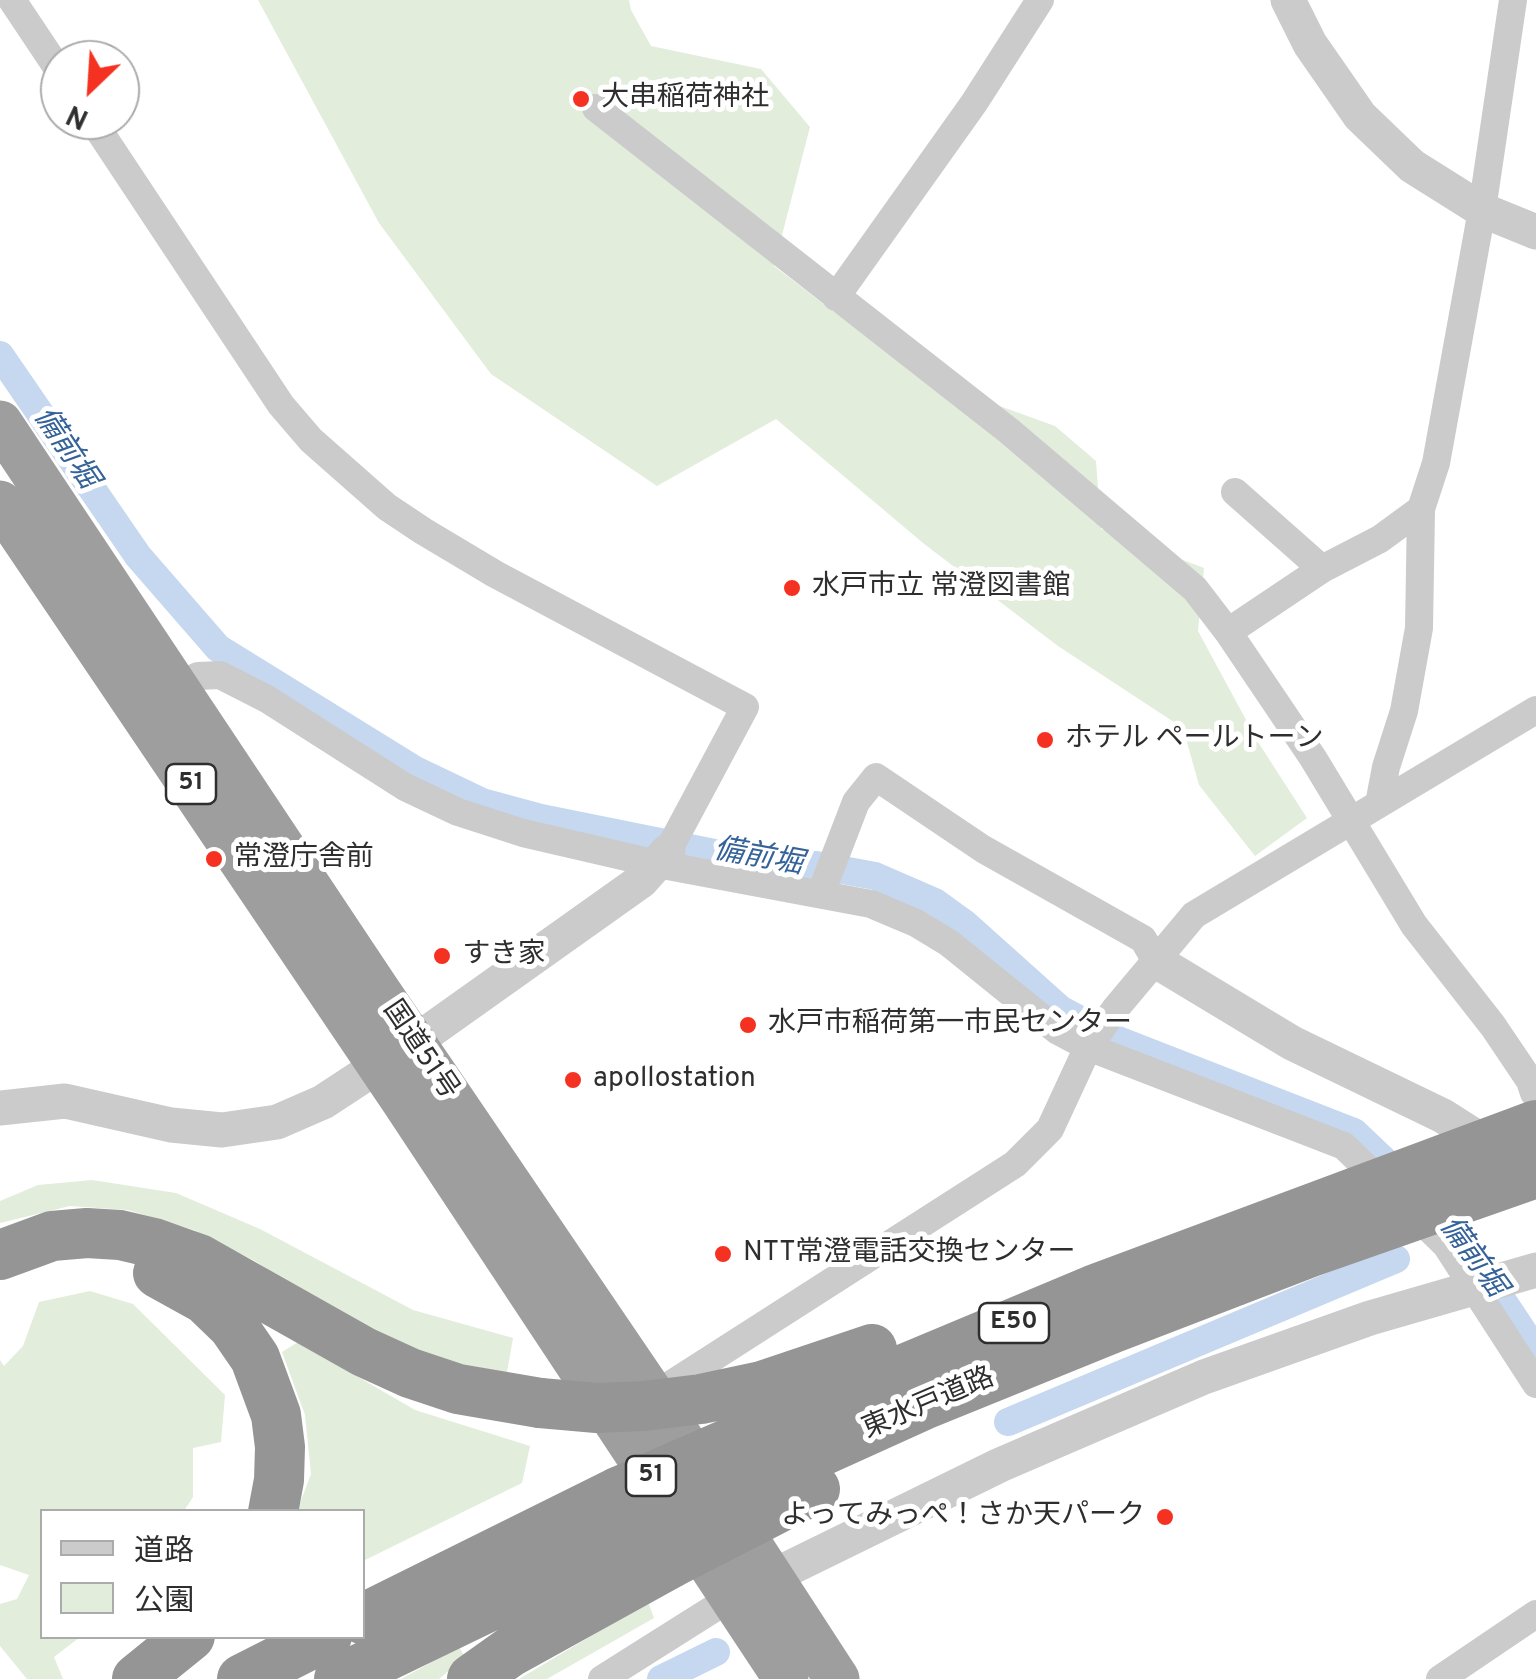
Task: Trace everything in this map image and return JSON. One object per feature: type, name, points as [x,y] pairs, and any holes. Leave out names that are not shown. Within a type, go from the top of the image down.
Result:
[{"type":"highway","name":"国道51号","points":[[0,423],[175,688],[397,1054],[751,1587],[836,1679]]},
{"type":"highway","name":"国道51号","points":[[0,504],[397,1054],[654,1396],[751,1587],[786,1679]]},
{"type":"highway","name":"東水戸道路","points":[[339,1679],[644,1529],[1024,1318],[1416,1168],[1535,1109]]},
{"type":"highway","points":[[0,1255],[52,1236],[120,1234],[200,1260],[364,1352],[410,1373],[471,1392],[540,1404],[644,1406],[762,1386],[958,1320],[1083,1266],[1292,1191],[1416,1168]]},
{"type":"highway","points":[[472,1679],[510,1652],[644,1529],[943,1424],[1312,1252],[1536,1173]]},
{"type":"highway","points":[[0,1285],[24,1272],[52,1266],[79,1261],[116,1262],[142,1266],[205,1299],[233,1326],[268,1388],[280,1446],[274,1509]]},
{"type":"highway","name":"東水戸道路","points":[[365,1618],[644,1529]]},
{"type":"highway","points":[[136,1679],[186,1639]]},
{"type":"highway","points":[[242,1679],[321,1639]]},
{"type":"street","points":[[12,0],[40,42]]},
{"type":"street","points":[[836,297],[974,103],[1040,0]]},
{"type":"street","points":[[1288,0],[1310,44],[1360,116],[1412,166],[1482,210],[1536,232]]},
{"type":"street","points":[[1379,804],[1404,712],[1419,628],[1420,509],[1436,463],[1482,210],[1513,0]]},
{"type":"street","points":[[596,108],[1010,431],[1195,589],[1313,758],[1414,925],[1494,1026],[1530,1081],[1535,1109]]},
{"type":"street","points":[[0,1108],[65,1101],[171,1125],[222,1130],[277,1122],[322,1102],[397,1054],[641,881],[669,846],[745,707],[422,531],[311,440],[281,405],[105,140]]},
{"type":"street","points":[[1235,492],[1322,569]]},
{"type":"street","points":[[1228,632],[1322,569],[1380,539],[1420,509]]},
{"type":"street","points":[[175,688],[198,676],[220,674],[267,699],[405,787],[458,812],[523,833],[669,846],[829,872],[871,904],[916,922],[949,943],[1058,1031],[1344,1146],[1484,1285],[1536,1384]]},
{"type":"street","points":[[654,1396],[1015,1164],[1050,1130],[1092,1043],[1116,1008],[1194,915],[1536,710]]},
{"type":"street","points":[[829,872],[856,802],[876,776],[983,849],[1143,939],[1156,961],[1292,1043],[1444,1116],[1492,1146],[1536,1183]]},
{"type":"street","points":[[602,1679],[751,1587],[1000,1465],[1204,1377],[1370,1318],[1536,1270]]},
{"type":"street","points":[[1440,1679],[1536,1614]]},
{"type":"green space","points":[[258,0],[629,0],[651,46],[761,69],[810,127],[774,266],[919,377],[1055,426],[1096,461],[1101,529],[1204,568],[1198,631],[1258,742],[1307,818],[1255,856],[1199,785],[1183,728],[1058,646],[923,543],[776,419],[657,486],[491,374],[379,223]]},
{"type":"green space","points":[[92,1180],[176,1193],[260,1229],[413,1310],[513,1338],[506,1378],[461,1370],[329,1310],[255,1261],[194,1230],[128,1210],[70,1206],[0,1223],[0,1201],[38,1185]]},
{"type":"green space","points":[[90,1291],[133,1304],[225,1395],[221,1442],[193,1448],[193,1497],[185,1509],[40,1509],[40,1639],[77,1639],[54,1657],[63,1679],[27,1679],[0,1646],[0,1604],[17,1599],[29,1575],[0,1565],[0,1360],[4,1366],[23,1346],[39,1302]]},
{"type":"green space","points":[[298,1342],[415,1410],[530,1446],[522,1483],[365,1560],[365,1509],[298,1509],[311,1474],[305,1415],[282,1352]]},
{"type":"green space","points":[[648,1602],[654,1618],[547,1679],[519,1679]]},
{"type":"green space","points":[[459,1647],[465,1657],[439,1679],[401,1679]]},
{"type":"waterway","name":"備前堀","points":[[0,355],[138,556],[218,648],[415,770],[482,802],[541,818],[769,864],[816,865],[875,876],[935,902],[1060,1009],[1118,1040],[1354,1132],[1453,1226],[1536,1351]]},
{"type":"waterway","points":[[1008,1422],[1396,1259]]},
{"type":"waterway","points":[[661,1679],[716,1652]]},
{"type":"place","name":"大串稲荷神社","points":[[581,99]]},
{"type":"place","name":"水戸市立 常澄図書館","points":[[792,588]]},
{"type":"place","name":"ホテル ペールトーン","points":[[1045,740]]},
{"type":"place","name":"常澄庁舎前","points":[[214,859]]},
{"type":"place","name":"すき家","points":[[442,956]]},
{"type":"place","name":"水戸市稲荷第一市民センター","points":[[748,1025]]},
{"type":"place","name":"apollostation","points":[[573,1080]]},
{"type":"place","name":"NTT常澄電話交換センター","points":[[723,1254]]},
{"type":"place","name":"よってみっぺ！さか天パーク","points":[[1165,1517]]}]
